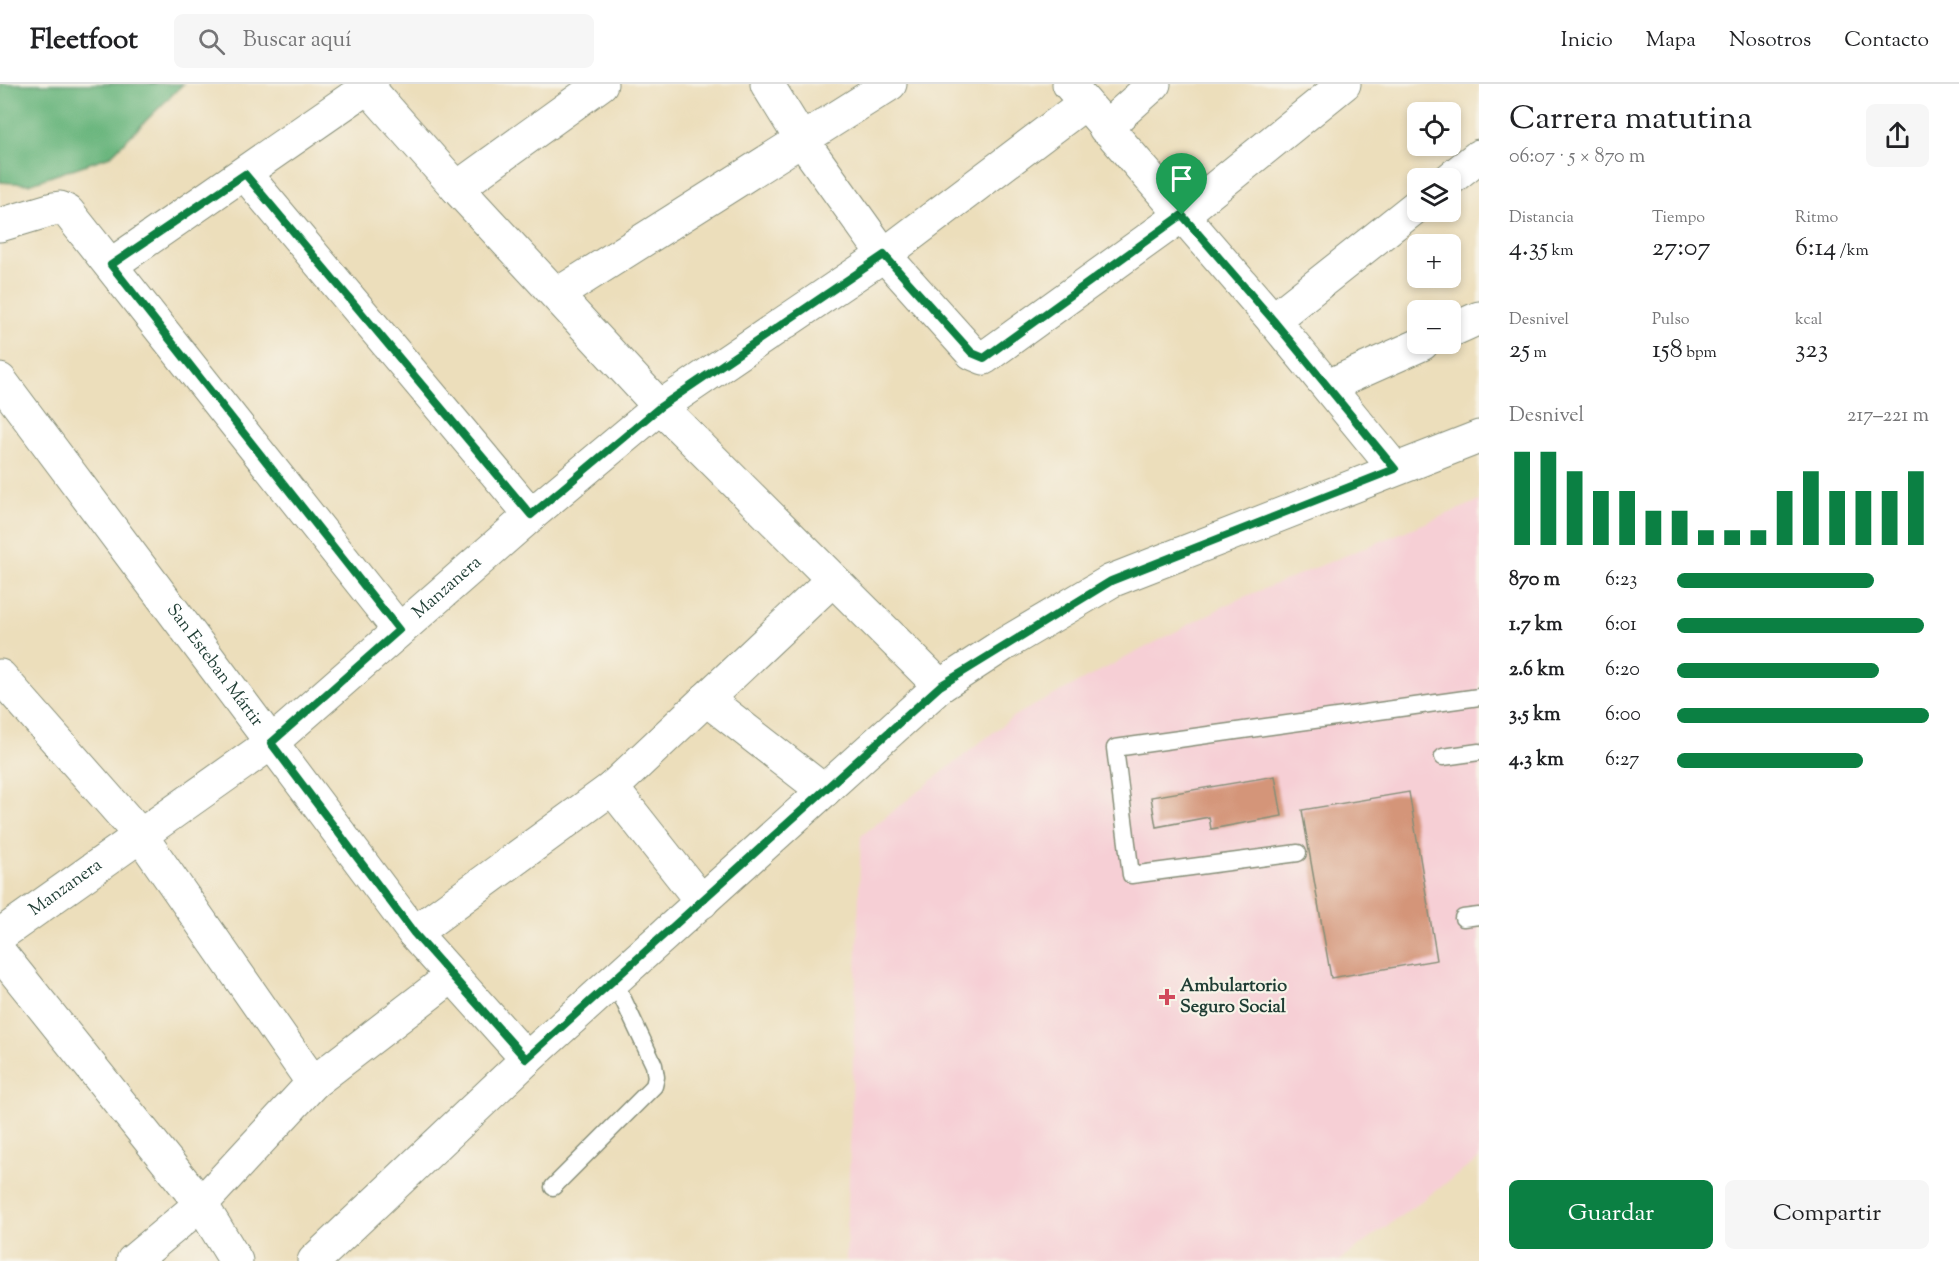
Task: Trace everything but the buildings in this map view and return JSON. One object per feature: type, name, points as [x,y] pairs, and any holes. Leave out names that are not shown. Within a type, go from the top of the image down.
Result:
[{"type":"street","points":[[457,188],[601,84]]},
{"type":"street","points":[[767,84],[801,139],[884,255],[972,353],[984,358],[1182,215],[1344,84]]},
{"type":"street","points":[[558,294],[890,84]]},
{"type":"street","points":[[1106,128],[1154,84]]},
{"type":"street","points":[[111,265],[245,174],[368,85],[457,188],[558,294],[660,407],[940,686]]},
{"type":"street","points":[[1077,93],[1273,320],[1395,469]]},
{"type":"street","name":"Manzanera","points":[[0,935],[271,743],[531,515],[660,407],[884,255],[1077,93]]},
{"type":"street","points":[[1461,170],[1479,156]]},
{"type":"street","points":[[245,174],[531,515]]},
{"type":"street","points":[[0,225],[60,208],[68,212],[399,630]]},
{"type":"street","points":[[1273,320],[1407,214]]},
{"type":"street","points":[[1461,326],[1479,318]]},
{"type":"street","points":[[1328,386],[1407,351]]},
{"type":"street","name":"San Esteban Mártir","points":[[0,380],[414,933],[526,1059]]},
{"type":"street","points":[[315,1261],[526,1059],[940,686],[1111,581],[1479,437]]},
{"type":"street","points":[[414,933],[612,788],[832,580]]},
{"type":"street","points":[[0,676],[141,837],[313,1083]]},
{"type":"street","points":[[706,699],[824,791]]},
{"type":"street","points":[[612,788],[702,902]]},
{"type":"street","points":[[0,953],[201,1204],[236,1261]]},
{"type":"street","points":[[134,1261],[201,1204],[313,1083],[452,976]]},
{"type":"lane","points":[[1298,853],[1131,875],[1115,748],[1479,697]]},
{"type":"lane","points":[[1443,757],[1479,752]]},
{"type":"lane","points":[[553,1187],[654,1086],[656,1077],[654,1065],[614,980]]},
{"type":"shaded area","name":"Ambulartorio Seguro Social","points":[[1479,501],[1479,1159],[1339,1261],[846,1261],[861,836],[1014,716],[1234,601]]},
{"type":"green space","points":[[0,84],[183,84],[110,156],[29,184],[0,182]]},
{"type":"place","name":"Ambulartorio Seguro Social","points":[[1167,997]]},
{"type":"route","points":[[245,174],[531,515],[660,407],[884,255],[972,353],[984,358],[1182,215],[1273,320],[1395,469],[1236,529],[1111,581],[1003,645],[940,686],[526,1059],[414,933],[271,743],[399,630],[111,265],[245,174]]}]
